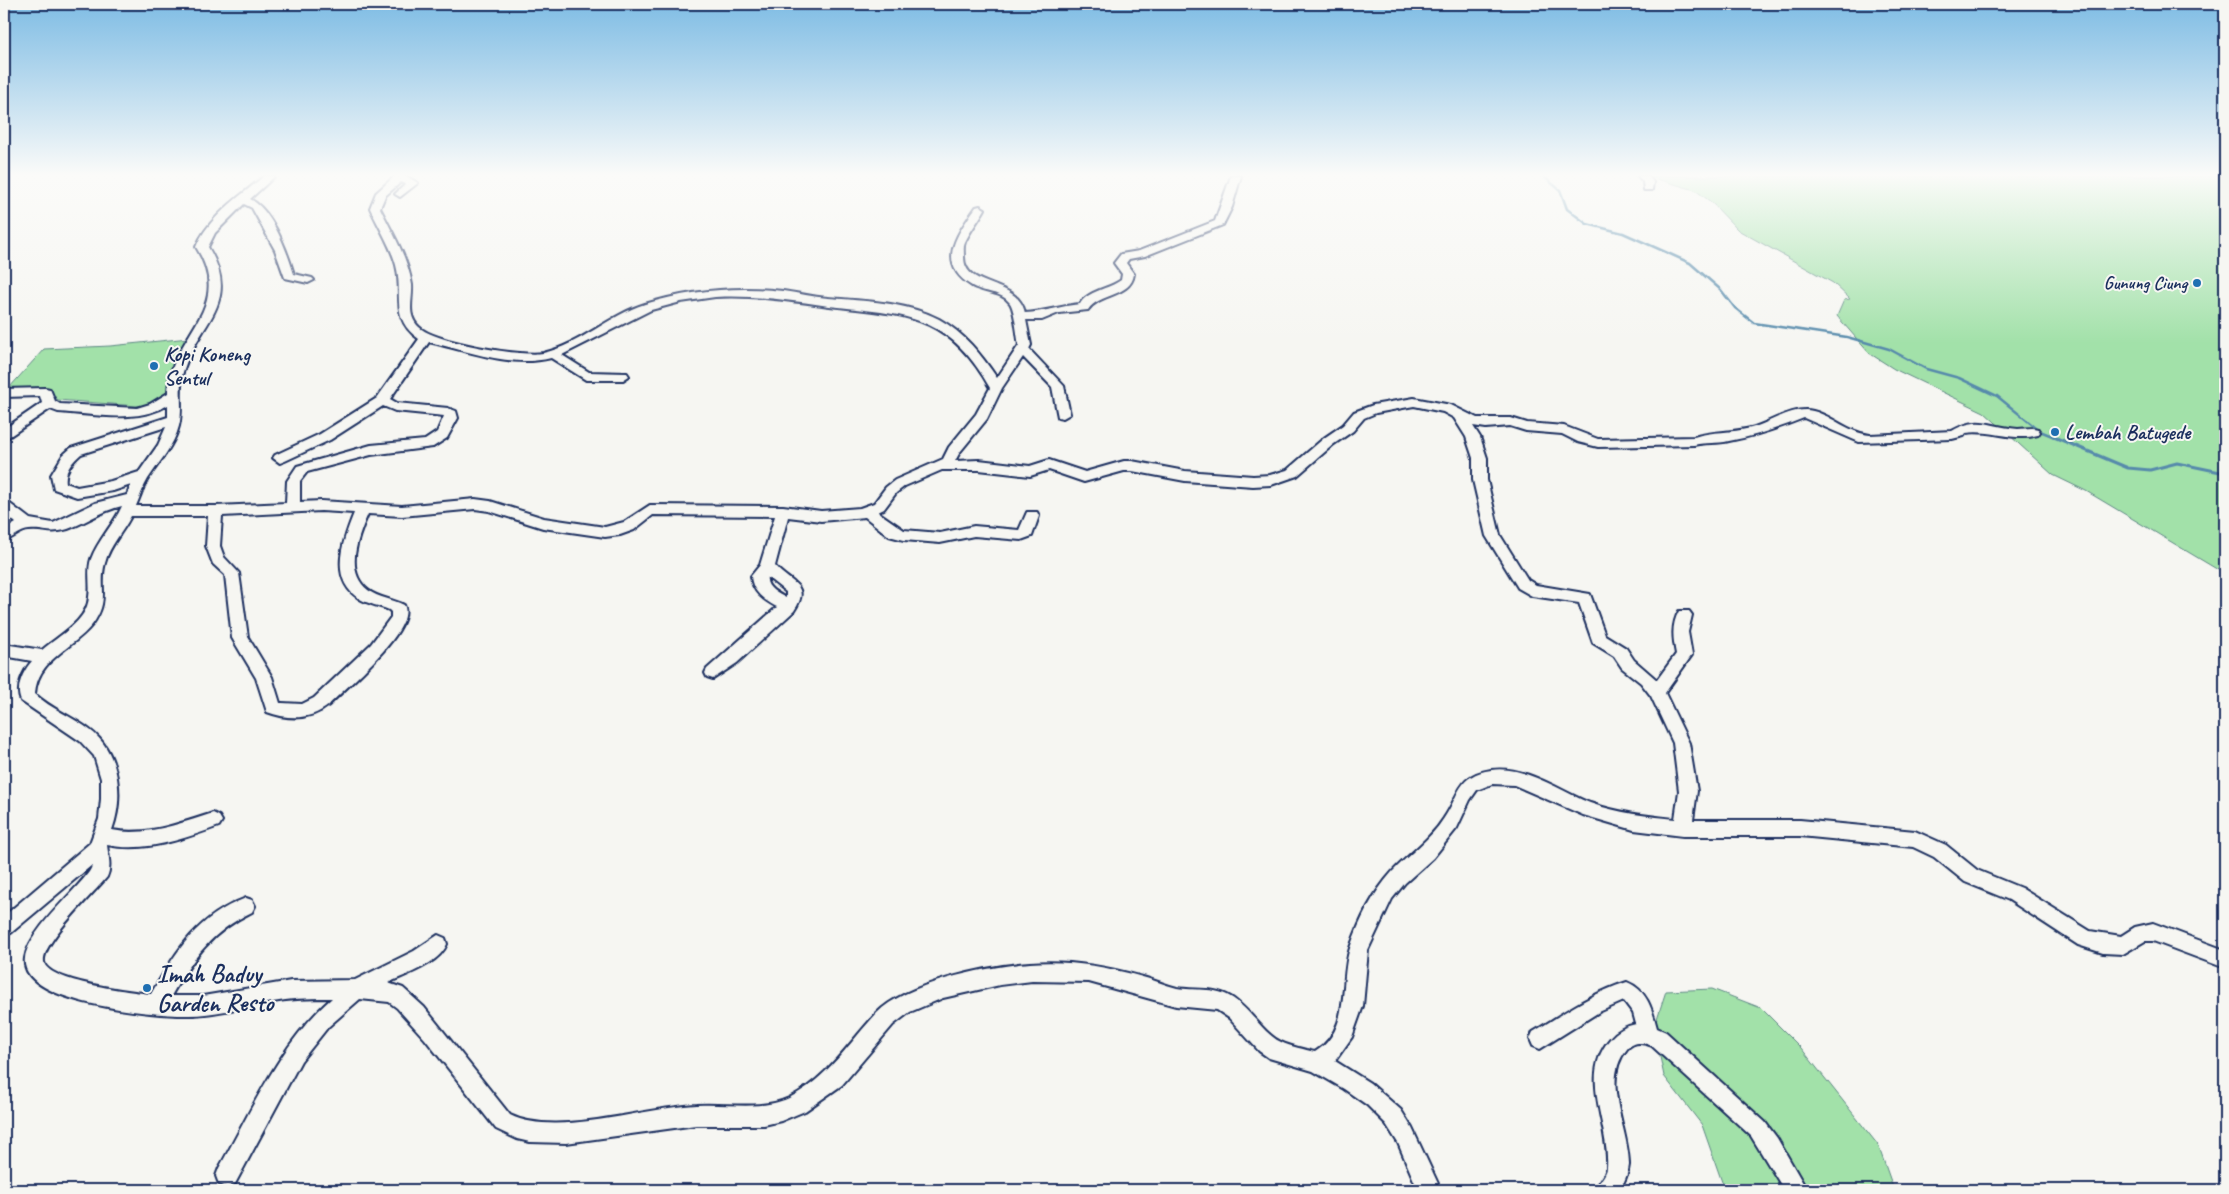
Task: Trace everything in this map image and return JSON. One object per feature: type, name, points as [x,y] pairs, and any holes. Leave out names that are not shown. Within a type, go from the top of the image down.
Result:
[{"type":"street","points":[[4,927],[70,873],[99,842],[108,819],[110,799],[106,764],[101,753],[86,736],[33,702],[28,696],[30,677],[44,657],[79,629],[91,615],[99,594],[98,559],[130,505],[144,475],[170,435],[174,420],[174,378],[215,293],[215,275],[202,247],[203,242],[211,232]]},
{"type":"street","points":[[271,232],[281,250],[289,276],[308,280]]},
{"type":"street","points":[[386,232],[401,263],[406,286],[404,305],[408,320],[416,331],[426,338],[531,357],[553,354],[646,307],[729,291],[758,293],[866,306],[925,317],[953,333],[963,342],[990,377],[996,388]]},
{"type":"street","points":[[944,466],[982,416],[996,388],[1024,350],[1026,339],[1017,303],[1012,297],[976,282],[962,270],[958,262],[958,244],[966,232]]},
{"type":"street","points":[[1021,317],[1042,316],[1057,310],[1084,307],[1088,300],[1115,290],[1127,281],[1128,274],[1120,263],[1125,256],[1141,254],[1195,232]]},
{"type":"street","points":[[280,458],[325,437],[382,401],[426,338]]},
{"type":"street","points":[[1024,350],[1058,386],[1063,414]]},
{"type":"street","points":[[553,354],[586,376],[623,376]]},
{"type":"street","points":[[4,393],[45,392],[50,404],[58,408],[138,412],[155,407],[173,396]]},
{"type":"street","points":[[293,507],[292,482],[296,474],[302,469],[371,450],[428,444],[440,438],[452,416],[443,411],[394,407],[382,401]]},
{"type":"street","points":[[4,506],[26,524],[42,528],[59,527],[100,506],[130,505],[216,511],[321,506],[402,511],[461,505],[483,505],[542,523],[605,532],[620,530],[629,526],[650,510],[783,511],[821,516],[868,512],[879,506],[891,490],[900,482],[920,473],[944,466],[980,465],[1030,471],[1056,466],[1084,477],[1124,466],[1132,466],[1185,476],[1253,481],[1271,480],[1292,472],[1348,428],[1359,416],[1373,409],[1414,402],[1425,402],[1446,408],[1460,416],[1486,424],[1511,422],[1526,427],[1564,430],[1590,441],[1610,443],[1694,441],[1707,437],[1724,438],[1754,432],[1802,414],[1812,415],[1859,438],[1870,439],[1952,435],[1958,434],[1962,429],[1981,426],[2017,434],[2033,432]]},
{"type":"street","points":[[4,436],[17,424],[50,404]]},
{"type":"street","points":[[1460,416],[1473,437],[1480,458],[1480,480],[1493,536],[1523,584],[1532,590],[1585,598],[1598,639],[1620,652],[1628,664],[1647,680],[1657,692],[1682,743],[1688,792],[1683,828]]},
{"type":"street","points":[[144,475],[113,486],[77,492],[60,486],[58,476],[68,458],[76,451],[174,420]]},
{"type":"street","points":[[216,511],[212,546],[219,563],[232,573],[240,638],[264,677],[274,707],[292,711],[309,710],[320,704],[341,681],[363,663],[398,619],[399,609],[385,601],[363,594],[352,580],[348,568],[347,551],[364,508]]},
{"type":"street","points":[[713,673],[789,608],[793,602],[794,590],[778,579],[767,567],[783,511]]},
{"type":"street","points":[[868,512],[898,534],[940,538],[974,531],[1021,535],[1027,532],[1032,516]]},
{"type":"street","points":[[4,536],[26,524]]},
{"type":"street","points":[[1657,692],[1684,655],[1680,632],[1684,615]]},
{"type":"street","points":[[4,650],[44,657]]},
{"type":"street","points":[[1316,1062],[1325,1057],[1342,1037],[1353,1006],[1359,950],[1374,914],[1399,878],[1427,852],[1451,823],[1463,796],[1471,785],[1492,777],[1515,778],[1589,810],[1618,819],[1683,828],[1800,828],[1915,839],[1940,851],[1971,876],[2016,894],[2085,939],[2103,944],[2123,945],[2142,933],[2153,932],[2225,959]]},
{"type":"street","points":[[99,842],[157,837],[213,822]]},
{"type":"street","points":[[99,842],[101,871],[44,937],[34,960],[35,970],[41,976],[56,984],[129,1002],[156,1004],[221,1004],[290,990],[357,989],[378,991],[402,998],[503,1122],[517,1129],[545,1134],[586,1131],[696,1115],[764,1115],[781,1111],[798,1104],[835,1078],[886,1018],[903,1005],[943,989],[1000,976],[1032,972],[1088,974],[1120,980],[1176,997],[1220,1001],[1236,1011],[1266,1044],[1276,1050],[1316,1062],[1366,1093],[1391,1114],[1400,1128],[1422,1178],[1430,1190]]},
{"type":"street","points":[[156,1004],[187,954],[206,929],[223,916],[246,906]]},
{"type":"street","points":[[227,1176],[303,1041],[321,1020],[357,989],[421,957],[438,944]]},
{"type":"street","points":[[1540,1039],[1608,996],[1627,991],[1642,1008],[1648,1033]]},
{"type":"street","points":[[1606,1190],[1614,1181],[1618,1169],[1618,1155],[1606,1091],[1606,1072],[1609,1056],[1616,1044],[1628,1036],[1648,1033],[1659,1039],[1745,1116],[1770,1146],[1796,1190]]},
{"type":"green space","points":[[1741,232],[2225,232],[2225,574],[2086,491],[2053,475],[1984,412],[1894,369],[1869,353],[1837,316],[1844,300],[1850,299],[1833,283]]},
{"type":"green space","points":[[189,338],[163,399],[151,407],[58,400],[43,388],[9,388],[44,349],[110,346]]},
{"type":"green space","points":[[1712,989],[1761,1008],[1801,1048],[1878,1145],[1894,1190],[1731,1190],[1722,1182],[1702,1125],[1664,1076],[1654,1028],[1666,991]]},
{"type":"waterway","points":[[1618,232],[1690,263],[1721,290],[1735,308],[1754,323],[1847,337],[1889,349],[1926,369],[1959,378],[1997,396],[2040,431],[2057,438]]},
{"type":"waterway","points":[[2054,437],[2128,468],[2150,470],[2177,463],[2225,473]]},
{"type":"place","name":"Gunung Ciung","points":[[2197,283]]},
{"type":"place","name":"Kopi Koneng Sentul","points":[[154,366]]},
{"type":"place","name":"Lembah Batugede","points":[[2055,432]]},
{"type":"place","name":"Imah Baduy Garden Resto","points":[[147,988]]}]
